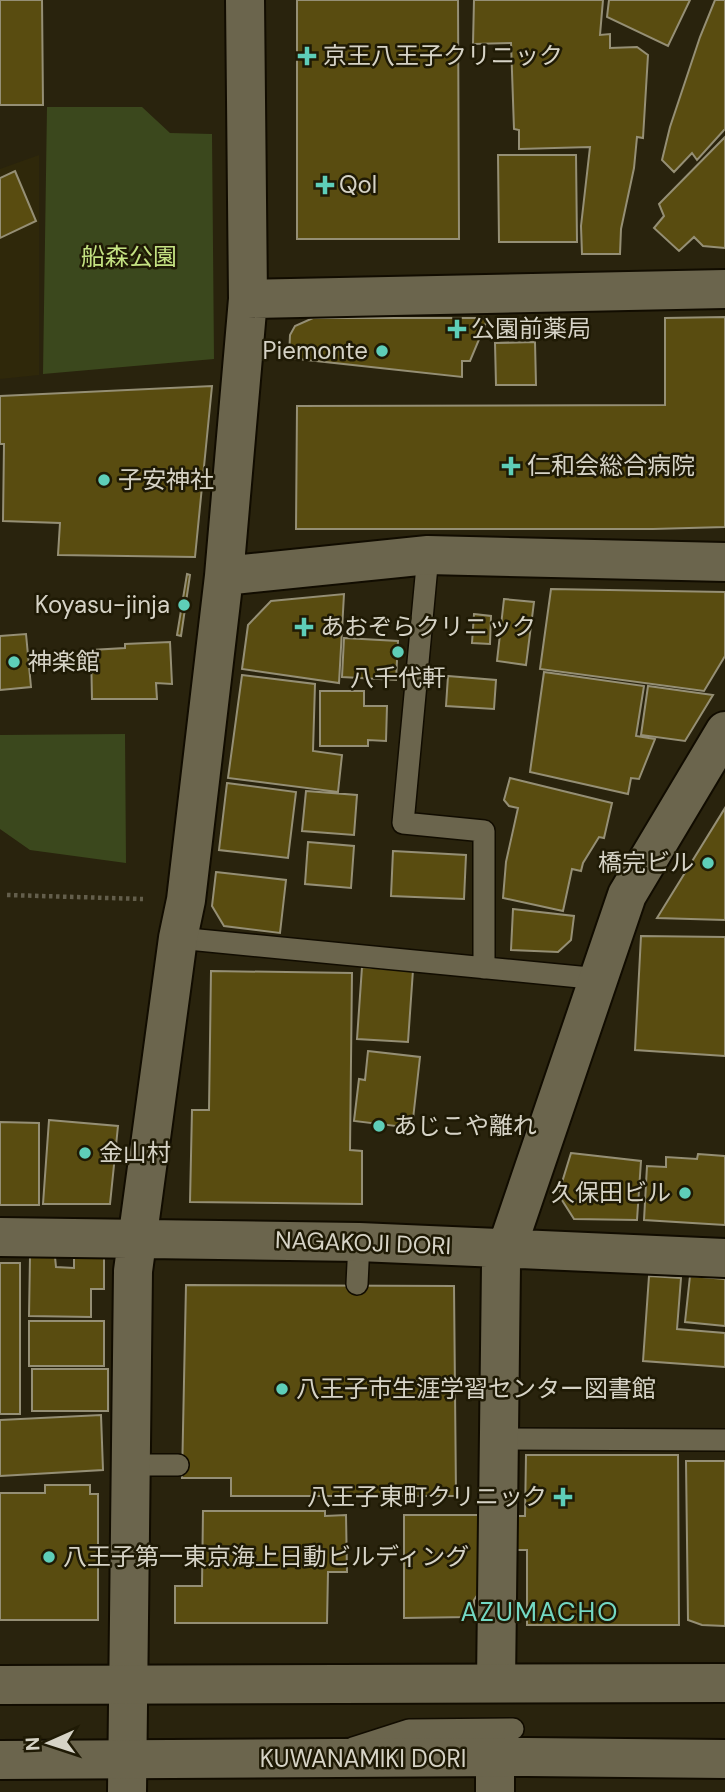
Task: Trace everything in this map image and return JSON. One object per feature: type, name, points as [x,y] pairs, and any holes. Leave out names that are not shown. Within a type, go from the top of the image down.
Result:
[{"type":"street","points":[[127,1776],[136,1238],[143,1205],[178,938],[186,900],[224,576],[248,299],[245,0]]},
{"type":"street","points":[[248,299],[725,289]]},
{"type":"street","points":[[224,576],[428,555],[725,562]]},
{"type":"street","points":[[496,1683],[501,1265],[627,895],[725,731]]},
{"type":"street","name":"NAGAKOJI DORI","points":[[0,1237],[359,1242],[725,1258]]},
{"type":"street","points":[[0,1685],[725,1683]]},
{"type":"street","name":"KUWANAMIKI DORI","points":[[0,1760],[127,1776],[314,1760],[725,1759]]},
{"type":"lane","points":[[428,555],[403,823],[484,831],[484,968]]},
{"type":"lane","points":[[178,938],[600,979]]},
{"type":"lane","points":[[357,1284],[359,1242]]},
{"type":"lane","points":[[498,1439],[725,1440]]},
{"type":"lane","points":[[131,1465],[178,1465]]},
{"type":"lane","points":[[682,1684],[725,1700]]},
{"type":"path","points":[[7,895],[186,900]]},
{"type":"shaded area","points":[[39,155],[39,375],[0,379],[0,169]]},
{"type":"green space","name":"船森公園","points":[[47,107],[142,107],[170,133],[212,134],[214,359],[43,374]]},
{"type":"green space","points":[[125,734],[126,863],[30,850],[0,829],[0,735]]},
{"type":"building","points":[[0,0],[42,0],[43,105],[0,105]]},
{"type":"building","points":[[297,0],[458,0],[459,239],[297,239]]},
{"type":"building","points":[[474,0],[603,0],[600,35],[610,34],[610,48],[637,47],[648,55],[643,138],[637,137],[634,168],[621,229],[620,254],[582,254],[581,226],[590,147],[519,149],[519,130],[514,129],[511,43],[473,44]]},
{"type":"building","points":[[609,0],[690,0],[668,46],[607,17]]},
{"type":"building","points":[[715,0],[725,0],[725,129],[697,160],[692,153],[674,172],[662,160],[670,127]]},
{"type":"building","points":[[725,137],[725,248],[703,246],[694,237],[679,251],[654,228],[664,216],[659,204]]},
{"type":"building","points":[[498,155],[576,155],[577,242],[499,242]]},
{"type":"building","points":[[15,171],[36,221],[0,238],[0,178]]},
{"type":"building","name":"仁和会総合病院","points":[[725,317],[725,527],[296,529],[297,406],[665,405],[665,318]]},
{"type":"building","points":[[313,318],[488,318],[470,361],[462,361],[462,377],[289,358],[290,335],[295,326]]},
{"type":"building","points":[[535,342],[536,385],[496,385],[495,343]]},
{"type":"building","points":[[212,386],[195,557],[58,555],[60,523],[3,521],[4,444],[0,444],[0,396]]},
{"type":"building","name":"Koyasu-jinja","points":[[187,574],[190,575],[181,636],[177,635]]},
{"type":"building","points":[[551,589],[725,592],[725,656],[704,691],[540,669]]},
{"type":"building","points":[[344,594],[339,683],[242,669],[248,625],[271,601]]},
{"type":"building","points":[[504,599],[534,602],[526,665],[497,661]]},
{"type":"building","points":[[474,614],[491,616],[490,644],[472,643]]},
{"type":"building","name":"神楽館","points":[[26,634],[31,687],[0,690],[0,636]]},
{"type":"building","points":[[344,638],[398,641],[396,680],[342,677]]},
{"type":"building","points":[[170,642],[172,684],[156,683],[157,699],[92,699],[91,650],[125,648],[125,644]]},
{"type":"building","points":[[544,672],[644,686],[636,736],[655,739],[639,779],[631,778],[628,794],[530,772]]},
{"type":"building","points":[[242,675],[315,684],[313,751],[342,755],[338,792],[228,778]]},
{"type":"building","points":[[448,676],[496,680],[494,709],[446,706]]},
{"type":"building","points":[[648,686],[713,695],[685,741],[641,735]]},
{"type":"building","points":[[320,691],[364,691],[364,706],[387,706],[386,741],[368,740],[368,746],[320,746]]},
{"type":"building","points":[[510,778],[612,803],[604,838],[599,837],[581,871],[572,869],[563,911],[503,898],[506,862],[518,808],[509,806],[504,800]]},
{"type":"building","points":[[227,783],[296,792],[288,858],[219,850]]},
{"type":"building","points":[[306,791],[357,795],[354,835],[302,831]]},
{"type":"building","name":"橋完ビル","points":[[725,808],[725,920],[657,918]]},
{"type":"building","points":[[308,842],[354,846],[351,888],[305,884]]},
{"type":"building","points":[[393,851],[466,855],[464,899],[391,896]]},
{"type":"building","points":[[216,872],[286,880],[280,933],[224,926],[212,906]]},
{"type":"building","points":[[513,909],[574,916],[571,940],[558,952],[511,950]]},
{"type":"building","points":[[641,936],[725,937],[725,1056],[635,1050]]},
{"type":"building","points":[[362,967],[413,970],[408,1042],[357,1039]]},
{"type":"building","points":[[211,971],[352,973],[350,1150],[362,1151],[362,1204],[190,1202],[192,1110],[209,1110]]},
{"type":"building","points":[[368,1051],[420,1057],[412,1128],[354,1121],[359,1079],[365,1080]]},
{"type":"building","points":[[49,1120],[118,1126],[110,1204],[43,1204]]},
{"type":"building","points":[[0,1122],[39,1123],[39,1205],[0,1205]]},
{"type":"building","points":[[571,1153],[641,1161],[637,1220],[574,1219],[560,1197]]},
{"type":"building","name":"久保田ビル","points":[[698,1154],[725,1156],[725,1225],[644,1220],[647,1166],[666,1167],[666,1157],[697,1159]]},
{"type":"building","points":[[30,1257],[55,1257],[56,1267],[74,1268],[74,1257],[104,1257],[104,1289],[91,1289],[91,1317],[29,1316]]},
{"type":"building","points":[[0,1263],[20,1263],[20,1414],[0,1414]]},
{"type":"building","points":[[649,1276],[681,1278],[677,1329],[725,1333],[725,1367],[643,1361]]},
{"type":"building","points":[[690,1276],[725,1279],[725,1326],[685,1322]]},
{"type":"building","points":[[186,1285],[454,1286],[456,1496],[231,1496],[231,1478],[182,1478]]},
{"type":"building","points":[[29,1321],[104,1321],[104,1366],[29,1366]]},
{"type":"building","points":[[32,1369],[108,1369],[108,1411],[32,1411]]},
{"type":"building","points":[[101,1415],[103,1470],[0,1476],[0,1420]]},
{"type":"building","points":[[526,1455],[678,1455],[679,1625],[527,1625],[527,1550],[515,1550],[515,1516],[525,1516]]},
{"type":"building","points":[[686,1461],[725,1461],[725,1626],[702,1625],[688,1620]]},
{"type":"building","name":"八王子第一東京海上日動ビルディング","points":[[45,1485],[90,1485],[90,1494],[98,1494],[98,1620],[0,1620],[0,1493],[45,1493]]},
{"type":"building","points":[[203,1511],[325,1511],[325,1516],[346,1515],[347,1572],[328,1572],[327,1623],[175,1623],[175,1586],[202,1586]]},
{"type":"building","points":[[404,1515],[479,1515],[478,1594],[474,1600],[474,1612],[468,1612],[468,1617],[404,1618]]},
{"type":"place","name":"京王八王子クリニック","points":[[307,56]]},
{"type":"place","name":"Qol","points":[[325,185]]},
{"type":"place","name":"公園前薬局","points":[[457,329]]},
{"type":"place","name":"Piemonte","points":[[382,351]]},
{"type":"place","name":"仁和会総合病院","points":[[511,466]]},
{"type":"place","name":"子安神社","points":[[104,480]]},
{"type":"place","name":"Koyasu-jinja","points":[[184,605]]},
{"type":"place","name":"あおぞらクリニック","points":[[304,627]]},
{"type":"place","name":"八千代軒","points":[[398,652]]},
{"type":"place","name":"神楽館","points":[[14,662]]},
{"type":"place","name":"橋完ビル","points":[[708,863]]},
{"type":"place","name":"あじこや離れ","points":[[379,1126]]},
{"type":"place","name":"金山村","points":[[85,1153]]},
{"type":"place","name":"久保田ビル","points":[[685,1193]]},
{"type":"place","name":"八王子市生涯学習センター図書館","points":[[282,1389]]},
{"type":"place","name":"八王子東町クリニック","points":[[563,1497]]},
{"type":"place","name":"八王子第一東京海上日動ビルディング","points":[[49,1557]]},
{"type":"district","name":"AZUMACHO","points":[[540,1612]]}]
